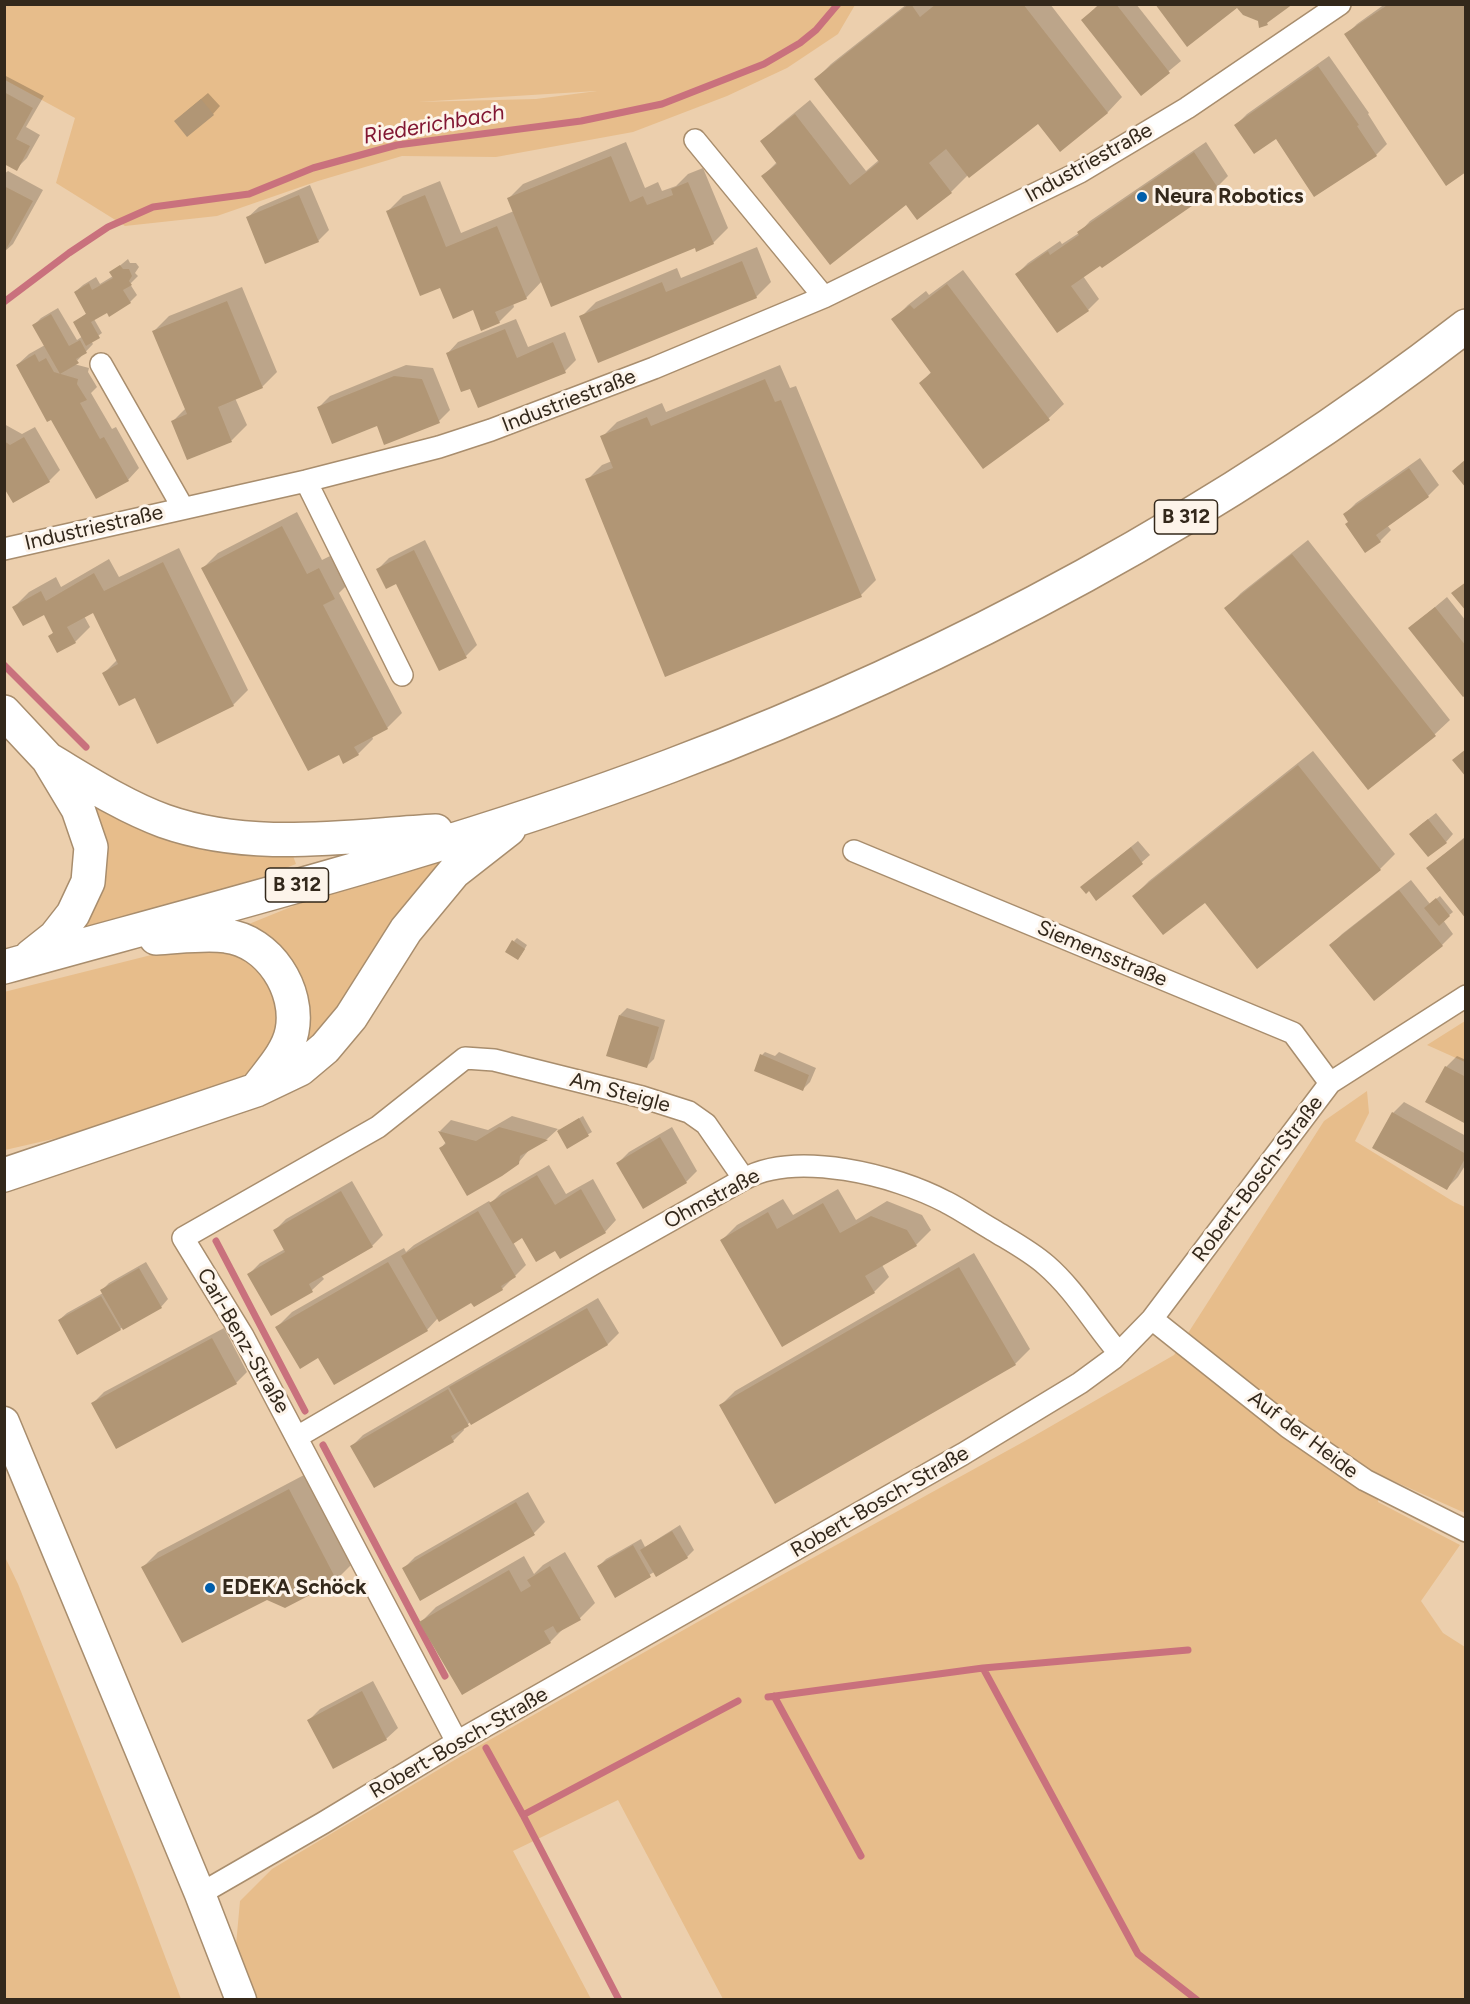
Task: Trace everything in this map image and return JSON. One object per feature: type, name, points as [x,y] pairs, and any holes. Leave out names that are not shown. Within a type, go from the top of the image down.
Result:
[{"type":"highway","name":"B 312","points":[[12,965],[374,863],[525,817],[739,739],[887,675],[1024,608],[1108,563],[1246,480],[1375,393],[1466,326]]},
{"type":"highway","points":[[4,712],[48,759],[78,809],[91,847],[88,882],[73,914],[55,937],[39,950],[12,965]]},
{"type":"highway","points":[[48,759],[116,798],[164,821],[238,839],[278,841],[324,839],[490,828]]},
{"type":"highway","points":[[4,1174],[256,1090],[300,1068],[325,1047],[351,1017],[406,930],[454,872],[525,817]]},
{"type":"highway","points":[[103,939],[226,936],[249,944],[273,962],[285,981],[293,1007],[292,1032],[282,1056],[256,1090]]},
{"type":"main road","points":[[4,1422],[200,1894],[241,2000]]},
{"type":"street","name":"Industriestraße","points":[[4,549],[306,481],[439,447],[491,430],[665,364],[824,297],[1101,160],[1187,108],[1340,4]]},
{"type":"street","points":[[696,140],[824,297]]},
{"type":"street","name":"Industriestraße","points":[[101,364],[183,508]]},
{"type":"street","points":[[306,481],[402,675]]},
{"type":"street","name":"Siemensstraße","points":[[854,851],[1293,1033],[1330,1083]]},
{"type":"street","name":"Robert-Bosch-Straße","points":[[200,1894],[457,1743],[973,1449],[1080,1383],[1119,1353],[1152,1319],[1330,1083],[1466,996]]},
{"type":"street","name":"Am Steigle","points":[[465,1058],[505,1063],[642,1097],[689,1112],[706,1124],[744,1179]]},
{"type":"street","name":"Carl-Benz-Straße","points":[[457,1743],[243,1336],[183,1238],[378,1126],[465,1058]]},
{"type":"street","name":"Ohmstraße","points":[[297,1437],[575,1274],[744,1179],[756,1173],[779,1168],[841,1169],[904,1185],[945,1201],[1017,1244],[1046,1265],[1076,1296],[1119,1353]]},
{"type":"street","name":"Auf der Heide","points":[[1152,1319],[1288,1427],[1365,1480],[1466,1531]]},
{"type":"shaded area","points":[[4,5],[855,5],[838,34],[787,68],[727,96],[633,132],[496,157],[402,156],[318,181],[217,216],[125,226],[56,183],[75,118],[5,80]],"holes":[[[597,91],[536,99],[418,102]]]},
{"type":"shaded area","points":[[86,803],[292,853],[296,864],[234,888],[83,931],[79,923]]},
{"type":"shaded area","points":[[445,859],[365,977],[304,1053],[244,926],[313,898]]},
{"type":"shaded area","points":[[202,946],[242,955],[268,977],[281,1023],[263,1063],[238,1082],[79,1133],[5,1150],[4,992],[175,949]]},
{"type":"shaded area","points":[[1465,1021],[1465,1062],[1427,1045]]},
{"type":"shaded area","points":[[1367,1091],[1369,1113],[1355,1141],[1465,1207],[1465,1513],[1380,1475],[1378,1502],[1460,1545],[1421,1601],[1443,1633],[1465,1647],[1465,1999],[723,1999],[618,1800],[513,1851],[591,1999],[257,1999],[236,1945],[240,1901],[272,1869],[463,1755],[740,1598],[1034,1436],[1174,1355],[1324,1121]]},
{"type":"shaded area","points":[[5,1557],[18,1584],[135,1877],[181,1999],[5,1999]]},
{"type":"building","points":[[909,4],[920,17],[936,4],[1023,4],[1108,113],[1060,152],[1038,124],[969,178],[946,149],[929,163],[952,193],[917,220],[906,205],[830,265],[761,176],[777,164],[760,141],[795,114],[850,185],[879,162],[814,79]]},
{"type":"building","points":[[1100,4],[1116,4],[1170,73],[1141,96],[1081,20]]},
{"type":"building","points":[[1155,4],[1293,4],[1267,23],[1268,25],[1259,28],[1258,21],[1243,15],[1237,8],[1187,47]]},
{"type":"building","points":[[1389,4],[1466,4],[1466,172],[1446,186],[1344,34]]},
{"type":"building","points":[[1318,66],[1359,125],[1357,126],[1377,156],[1314,197],[1276,139],[1254,154],[1234,125]]},
{"type":"building","points":[[4,92],[33,108],[16,139],[30,146],[17,171],[4,164]]},
{"type":"building","points":[[201,99],[214,115],[187,137],[174,121]]},
{"type":"building","points":[[1194,152],[1218,188],[1102,268],[1100,266],[1071,286],[1089,311],[1057,333],[1015,274],[1048,251],[1050,255],[1079,235],[1077,232]]},
{"type":"building","points":[[611,156],[630,202],[643,196],[647,205],[673,195],[671,189],[688,182],[714,244],[696,252],[695,248],[551,307],[507,198]]},
{"type":"building","points":[[4,186],[33,201],[4,253]]},
{"type":"building","points":[[299,195],[319,242],[265,264],[246,217]]},
{"type":"building","points":[[425,195],[446,247],[497,226],[527,299],[495,312],[500,323],[481,331],[473,310],[453,319],[440,288],[420,296],[386,211]]},
{"type":"building","points":[[742,261],[757,298],[598,363],[579,316],[662,282],[666,292]]},
{"type":"building","points":[[120,265],[123,269],[129,269],[132,276],[129,281],[132,285],[123,290],[131,303],[109,317],[107,313],[91,322],[100,338],[86,346],[73,322],[86,314],[74,292],[89,283],[92,290],[113,278],[109,272]]},
{"type":"building","points":[[947,284],[1050,420],[983,469],[919,383],[931,373],[891,319],[910,305],[914,309]]},
{"type":"building","points":[[227,301],[263,388],[218,407],[232,442],[187,460],[171,421],[187,414],[152,331]]},
{"type":"building","points":[[51,314],[69,346],[80,340],[87,353],[76,359],[79,363],[60,374],[32,325]]},
{"type":"building","points":[[505,329],[517,358],[553,342],[566,373],[478,408],[470,389],[461,392],[446,353]]},
{"type":"building","points":[[35,354],[39,362],[46,358],[54,372],[78,379],[77,384],[87,400],[80,403],[100,439],[104,437],[129,481],[96,499],[51,420],[47,422],[16,365]]},
{"type":"building","points":[[394,376],[422,379],[440,423],[384,445],[377,426],[332,444],[317,407]]},
{"type":"building","points":[[765,379],[775,402],[781,400],[862,597],[665,677],[585,479],[613,468],[600,436],[647,417],[651,426]]},
{"type":"building","points":[[24,437],[50,482],[13,503],[4,488],[4,441],[10,445]]},
{"type":"building","points":[[1466,459],[1466,488],[1452,471]]},
{"type":"building","points":[[1409,468],[1429,497],[1376,535],[1381,542],[1365,553],[1345,524],[1348,522],[1343,514]]},
{"type":"building","points":[[282,526],[307,574],[319,568],[335,599],[323,605],[388,729],[354,747],[359,755],[343,764],[339,755],[308,771],[201,568]]},
{"type":"building","points":[[414,550],[467,658],[439,671],[396,584],[386,589],[376,569]]},
{"type":"building","points":[[1292,554],[1436,736],[1368,790],[1224,608]]},
{"type":"building","points":[[163,562],[234,706],[157,744],[135,698],[119,706],[102,673],[118,664],[93,613],[67,627],[76,643],[57,653],[48,636],[53,633],[44,615],[23,626],[12,607],[41,591],[46,601],[94,573],[104,591]]},
{"type":"building","points":[[1466,582],[1466,611],[1451,593]]},
{"type":"building","points":[[1435,607],[1466,646],[1466,695],[1463,697],[1408,628]]},
{"type":"building","points":[[1466,749],[1466,777],[1452,760]]},
{"type":"building","points":[[1298,765],[1381,870],[1257,969],[1205,903],[1163,935],[1132,896]]},
{"type":"building","points":[[1428,819],[1447,843],[1428,857],[1409,834]]},
{"type":"building","points":[[1466,837],[1466,919],[1426,868]]},
{"type":"building","points":[[1131,847],[1143,864],[1096,901],[1089,891],[1086,894],[1080,887]]},
{"type":"building","points":[[1399,890],[1443,946],[1374,1001],[1329,945]]},
{"type":"building","points":[[1436,898],[1450,916],[1439,926],[1424,908]]},
{"type":"building","points":[[512,940],[525,949],[518,960],[505,952]]},
{"type":"building","points":[[619,1015],[659,1027],[647,1068],[606,1056]]},
{"type":"building","points":[[760,1054],[809,1075],[803,1091],[754,1071]]},
{"type":"building","points":[[1445,1066],[1466,1077],[1466,1124],[1425,1102]]},
{"type":"building","points":[[1392,1112],[1466,1154],[1447,1190],[1372,1148]]},
{"type":"building","points":[[579,1118],[589,1136],[567,1149],[557,1131]]},
{"type":"building","points":[[499,1127],[548,1140],[520,1156],[519,1164],[502,1176],[467,1196],[439,1148],[446,1144],[438,1131],[476,1141]]},
{"type":"building","points":[[660,1137],[687,1183],[643,1209],[616,1163]]},
{"type":"building","points":[[537,1175],[555,1205],[581,1189],[606,1233],[560,1259],[555,1251],[536,1262],[522,1238],[513,1244],[489,1203]]},
{"type":"building","points":[[341,1191],[373,1247],[309,1284],[313,1292],[271,1316],[247,1274],[285,1252],[273,1230]]},
{"type":"building","points":[[823,1203],[840,1233],[871,1216],[907,1230],[917,1246],[865,1276],[875,1293],[782,1347],[720,1240],[768,1212],[777,1229]]},
{"type":"building","points":[[478,1211],[516,1277],[501,1286],[503,1290],[474,1307],[471,1303],[439,1322],[401,1256]]},
{"type":"building","points":[[388,1262],[428,1331],[334,1385],[318,1358],[300,1369],[275,1327]]},
{"type":"building","points":[[959,1267],[1016,1365],[775,1504],[719,1405]]},
{"type":"building","points":[[139,1268],[162,1308],[123,1330],[100,1290]]},
{"type":"building","points":[[101,1296],[121,1330],[77,1355],[58,1320]]},
{"type":"building","points":[[587,1308],[608,1345],[471,1425],[449,1387]]},
{"type":"building","points":[[212,1338],[237,1384],[116,1449],[91,1403]]},
{"type":"building","points":[[448,1389],[469,1426],[451,1436],[454,1442],[374,1488],[350,1446]]},
{"type":"building","points":[[289,1489],[337,1581],[285,1608],[267,1600],[182,1643],[141,1567]]},
{"type":"building","points":[[516,1502],[535,1535],[420,1601],[402,1568]]},
{"type":"building","points":[[672,1531],[688,1558],[656,1577],[640,1550]]},
{"type":"building","points":[[633,1545],[651,1577],[615,1598],[597,1566]]},
{"type":"building","points":[[550,1566],[581,1620],[557,1633],[553,1626],[544,1631],[551,1643],[462,1695],[419,1622],[509,1570],[521,1592],[531,1586],[527,1580]]},
{"type":"building","points":[[362,1691],[387,1740],[333,1769],[307,1720]]},
{"type":"waterway","name":"Riederichbach","points":[[4,302],[108,227],[153,207],[249,194],[313,168],[397,145],[581,121],[662,104],[764,64],[800,43],[816,30],[838,4]]},
{"type":"waterway","points":[[4,665],[86,747]]},
{"type":"waterway","points":[[216,1241],[305,1411]]},
{"type":"waterway","points":[[323,1445],[445,1676]]},
{"type":"waterway","points":[[983,1668],[1188,1650]]},
{"type":"waterway","points":[[768,1697],[983,1668],[1138,1954],[1197,2000]]},
{"type":"waterway","points":[[774,1696],[861,1856]]},
{"type":"waterway","points":[[486,1748],[523,1815],[738,1701]]},
{"type":"waterway","points":[[523,1815],[619,2000]]},
{"type":"place","name":"Neura Robotics","points":[[1142,197]]},
{"type":"place","name":"EDEKA Schöck","points":[[210,1588]]}]
